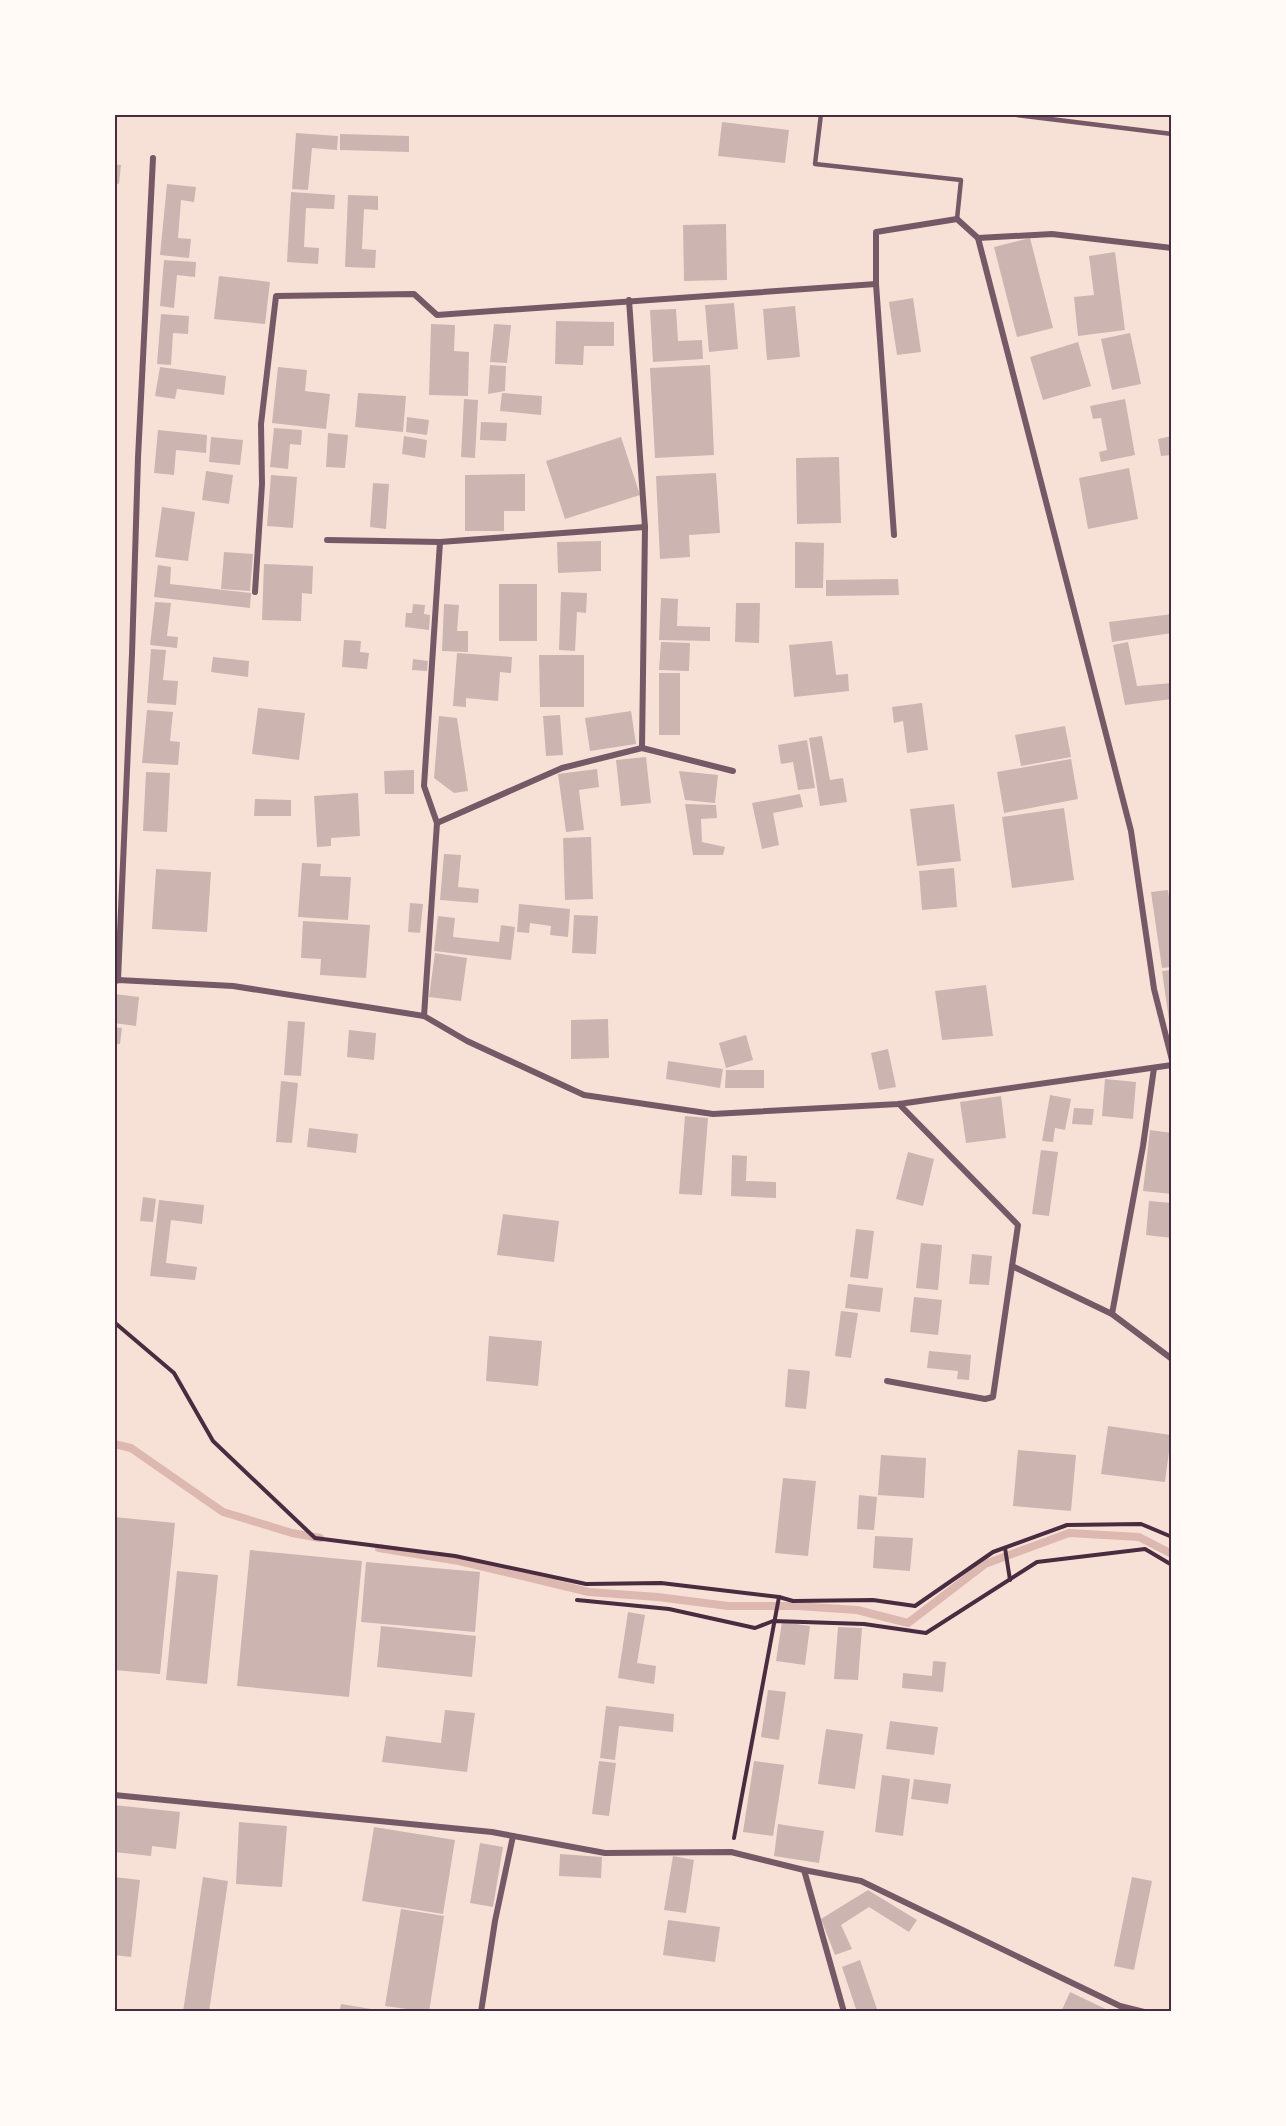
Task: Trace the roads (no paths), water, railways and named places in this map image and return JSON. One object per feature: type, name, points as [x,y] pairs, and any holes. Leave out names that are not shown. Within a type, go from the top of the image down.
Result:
[{"type":"street","points":[[153,158],[116,981],[233,986],[424,1016],[467,1041],[584,1095],[713,1114],[899,1104],[1172,1065]]},
{"type":"street","points":[[894,536],[876,284],[876,232],[957,219],[978,238],[1131,831],[1154,989],[1172,1060]]},
{"type":"street","points":[[978,238],[1052,234],[1172,248]]},
{"type":"street","points":[[255,592],[262,484],[261,424],[276,296],[414,294],[437,315],[876,284]]},
{"type":"street","points":[[629,300],[645,527],[642,748]]},
{"type":"street","points":[[327,540],[440,542],[645,527]]},
{"type":"street","points":[[424,1016],[437,823],[424,786],[440,542]]},
{"type":"street","points":[[437,823],[562,768],[642,748],[733,771]]},
{"type":"street","points":[[1112,1314],[1143,1146],[1154,1068]]},
{"type":"street","points":[[887,1381],[985,1399],[993,1397],[1018,1226],[899,1104]]},
{"type":"street","points":[[1012,1266],[1112,1314],[1172,1359]]},
{"type":"street","points":[[114,1795],[492,1832],[605,1853],[731,1852],[861,1881],[1120,2006],[1144,2012]]},
{"type":"street","points":[[481,2012],[495,1921],[513,1836]]},
{"type":"street","points":[[804,1870],[844,2012]]},
{"type":"lane","points":[[821,114],[814,164],[961,180],[957,219]]},
{"type":"lane","points":[[1009,114],[1172,134]]},
{"type":"waterway","points":[[114,1444],[131,1448],[223,1512],[292,1533],[320,1538]]},
{"type":"waterway","points":[[379,1548],[459,1561],[589,1592],[658,1597],[728,1606],[797,1606],[857,1610],[908,1623],[985,1564],[1069,1533],[1139,1537],[1172,1554]]}]
